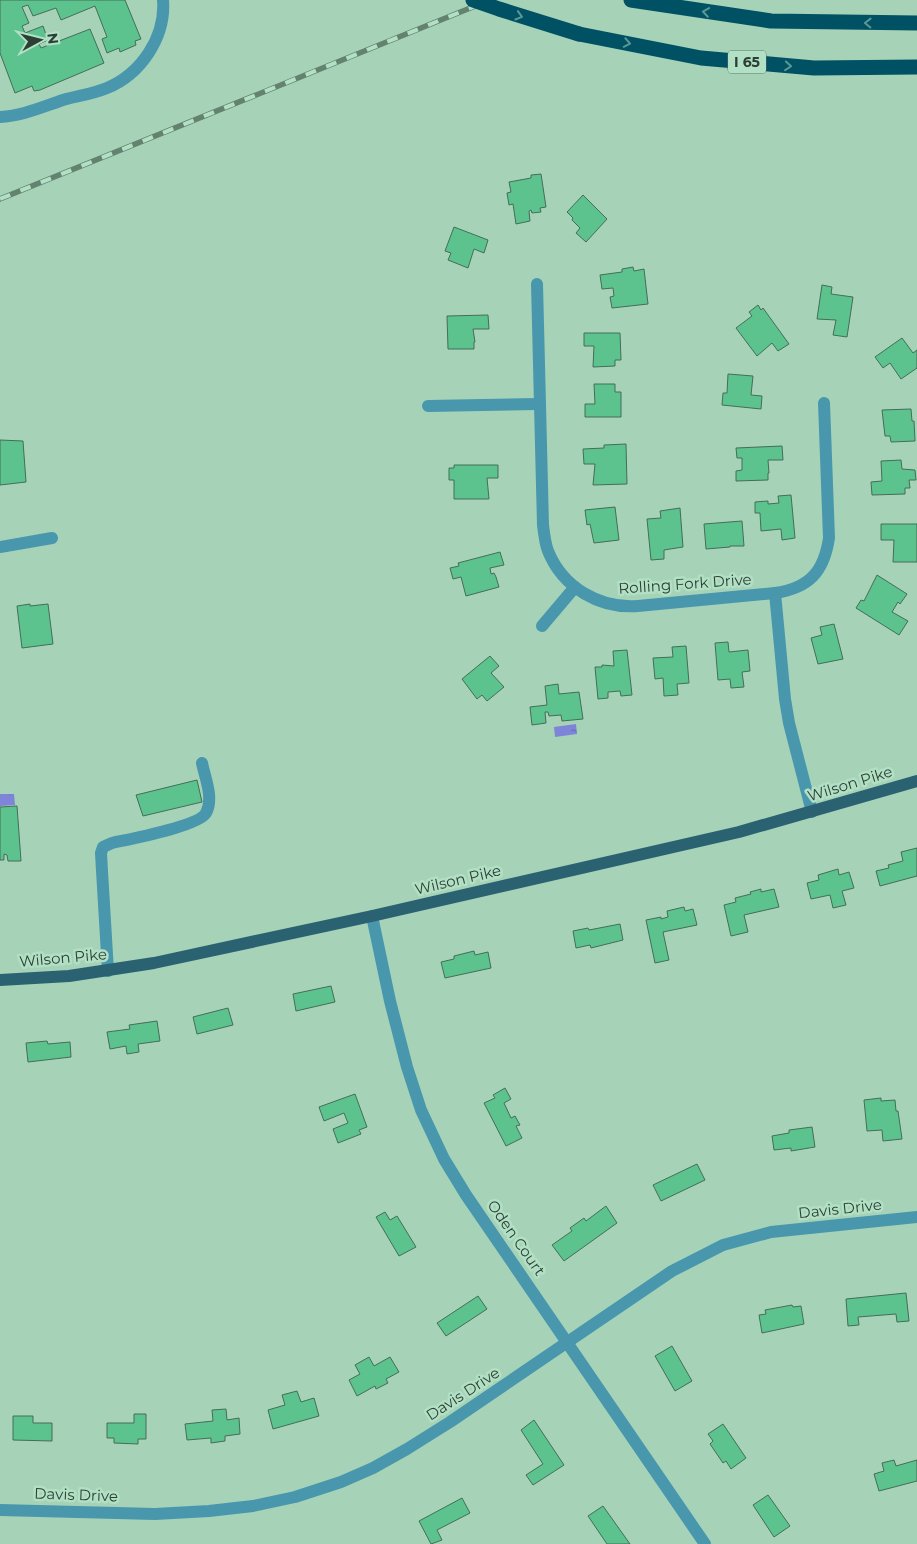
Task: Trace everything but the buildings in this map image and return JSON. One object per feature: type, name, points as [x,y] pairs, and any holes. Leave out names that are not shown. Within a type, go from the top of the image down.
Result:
[{"type":"highway","name":"I 65","points":[[473,0],[499,10],[579,34],[701,58],[814,68],[917,67]]},
{"type":"highway","points":[[631,0],[771,21],[917,23]]},
{"type":"main road","name":"Wilson Pike","points":[[0,980],[69,976],[154,964],[739,832],[917,781]]},
{"type":"street","points":[[0,116],[18,115],[98,91],[122,80],[144,60],[157,38],[163,16],[163,0]]},
{"type":"street","name":"Rolling Fork Drive","points":[[537,284],[539,404],[545,540],[554,562],[575,587],[598,601],[629,607],[775,593],[793,590],[804,584],[819,568],[827,549],[829,538],[824,403]]},
{"type":"street","points":[[428,406],[539,404]]},
{"type":"street","points":[[0,547],[52,538]]},
{"type":"street","points":[[542,626],[575,587]]},
{"type":"street","points":[[775,593],[782,680],[788,715],[812,812]]},
{"type":"street","points":[[108,971],[101,853],[103,847],[200,820],[206,813],[209,804],[209,794],[202,763]]},
{"type":"street","name":"Oden Court","points":[[372,916],[406,1067],[421,1110],[444,1160],[705,1544]]},
{"type":"street","name":"Davis Drive","points":[[0,1510],[173,1513],[209,1511],[254,1506],[341,1482],[373,1468],[407,1449],[466,1412],[672,1271],[723,1245],[771,1232],[917,1217]]},
{"type":"water","points":[[576,724],[577,734],[555,737],[554,727]]},
{"type":"water","points":[[0,794],[14,794],[15,805],[0,806]]},
{"type":"railway","points":[[0,199],[490,0]]}]
